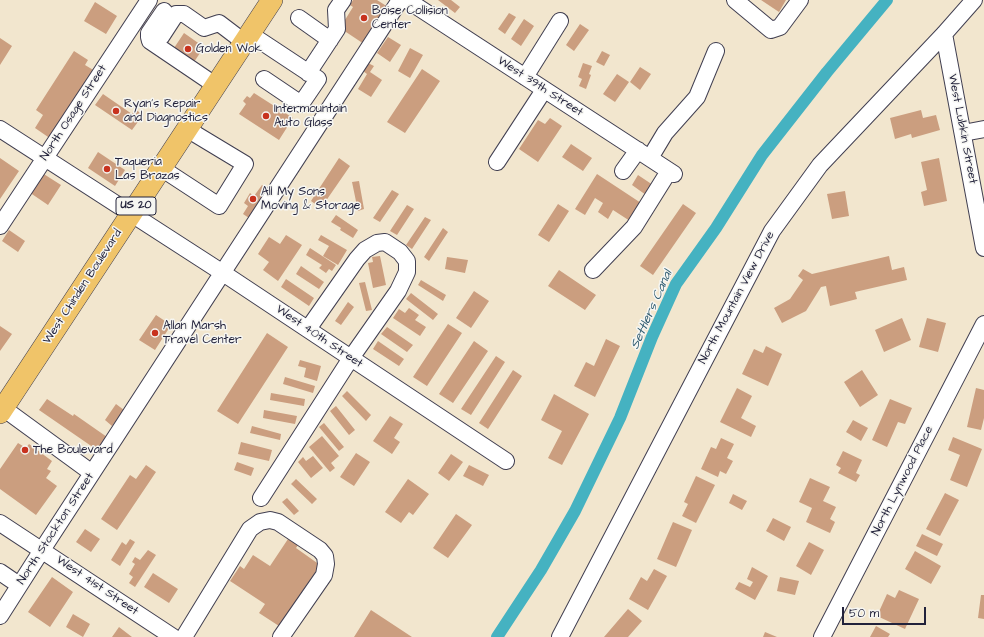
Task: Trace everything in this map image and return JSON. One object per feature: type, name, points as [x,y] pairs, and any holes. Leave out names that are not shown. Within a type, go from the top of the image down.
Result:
[{"type":"main road","name":"West Chinden Boulevard","points":[[4,401],[131,214],[272,0]]},
{"type":"street","points":[[149,0],[169,14],[184,14],[204,28],[219,23],[318,79],[301,104],[264,79]]},
{"type":"street","name":"North Osage Street","points":[[0,226],[149,0]]},
{"type":"street","points":[[308,73],[337,28],[336,10],[343,0]]},
{"type":"street","name":"North Stockton Street","points":[[0,616],[400,0]]},
{"type":"street","name":"West 39th Street","points":[[407,0],[671,172],[634,228],[593,270]]},
{"type":"street","points":[[735,0],[772,30],[780,27],[800,0]]},
{"type":"street","name":"North Mountain View Drive","points":[[560,637],[772,231],[820,164],[944,34],[974,0]]},
{"type":"street","points":[[161,37],[169,14]]},
{"type":"street","points":[[169,14],[150,33],[150,41],[213,88]]},
{"type":"street","points":[[299,18],[330,40]]},
{"type":"street","points":[[525,77],[560,20]]},
{"type":"street","points":[[128,32],[213,88]]},
{"type":"street","name":"West Lubkin Street","points":[[944,34],[984,248]]},
{"type":"street","points":[[623,171],[644,154],[665,133],[697,97],[716,51]]},
{"type":"street","points":[[497,162],[544,90]]},
{"type":"street","points":[[306,97],[328,111]]},
{"type":"street","name":"West 40th Street","points":[[0,128],[223,273],[506,461]]},
{"type":"street","points":[[161,168],[219,206],[245,164],[187,129]]},
{"type":"street","points":[[963,133],[984,129]]},
{"type":"street","points":[[262,498],[352,358],[398,291],[407,272],[407,261],[400,252],[385,242],[365,250],[357,258],[308,329]]},
{"type":"street","name":"North Lynwood Place","points":[[822,637],[984,324]]},
{"type":"street","points":[[4,401],[92,473]]},
{"type":"street","points":[[184,637],[250,529],[260,522],[270,520],[278,522],[320,550],[325,556],[326,564],[324,575],[281,637]]},
{"type":"street","name":"West 41st Street","points":[[0,523],[42,550],[165,635]]},
{"type":"street","points":[[0,572],[20,585]]},
{"type":"building","name":"Boise Collision Center","points":[[353,0],[377,0],[388,7],[364,44],[340,28],[353,7],[350,5]]},
{"type":"building","points":[[438,0],[451,0],[460,7],[455,13]]},
{"type":"building","points":[[761,0],[786,0],[779,12]]},
{"type":"building","points":[[95,2],[117,16],[106,34],[84,21]]},
{"type":"building","points":[[509,13],[516,17],[505,34],[498,29]]},
{"type":"building","points":[[524,19],[534,26],[521,46],[511,39]]},
{"type":"building","points":[[580,24],[589,30],[574,51],[566,45]]},
{"type":"building","name":"Golden Wok","points":[[184,33],[204,47],[192,65],[172,51]]},
{"type":"building","points":[[388,37],[401,45],[390,62],[377,53]]},
{"type":"building","points":[[0,38],[12,46],[0,65]]},
{"type":"building","points":[[410,48],[423,55],[410,78],[398,71]]},
{"type":"building","points":[[74,51],[88,60],[85,65],[95,71],[51,139],[35,128],[43,115],[36,110]]},
{"type":"building","points":[[602,51],[610,55],[604,66],[596,62]]},
{"type":"building","points":[[368,63],[374,66],[370,72],[382,80],[371,97],[358,89],[367,74],[363,71]]},
{"type":"building","points":[[583,63],[592,66],[589,74],[591,75],[586,89],[579,86],[582,79],[578,77]]},
{"type":"building","points":[[640,67],[651,74],[640,90],[630,82]]},
{"type":"building","points":[[422,69],[440,81],[405,133],[387,122]]},
{"type":"building","points":[[617,74],[629,82],[615,102],[603,94]]},
{"type":"building","name":"Intermountain Auto Glass","points":[[254,93],[293,118],[279,140],[239,114],[246,104],[243,101],[247,96],[250,98]]},
{"type":"building","name":"Ryan's Repair and Diagnostics","points":[[103,94],[132,114],[135,109],[143,115],[132,130],[95,105]]},
{"type":"building","points":[[921,110],[923,118],[936,115],[940,130],[912,138],[911,134],[895,139],[890,118]]},
{"type":"building","points":[[550,118],[562,126],[538,162],[519,149],[538,120],[545,124]]},
{"type":"building","points":[[571,144],[592,158],[583,171],[562,157]]},
{"type":"building","name":"Taqueria Las Brazas","points":[[98,152],[125,170],[115,186],[88,168]]},
{"type":"building","points":[[0,158],[19,171],[0,199]]},
{"type":"building","points":[[339,158],[350,166],[321,208],[311,201]]},
{"type":"building","points":[[939,158],[947,201],[924,206],[921,192],[927,190],[921,162]]},
{"type":"building","points":[[39,171],[61,185],[48,205],[26,190]]},
{"type":"building","points":[[597,174],[641,203],[630,221],[613,210],[608,219],[598,212],[603,203],[595,198],[585,215],[575,209]]},
{"type":"building","points":[[638,175],[653,185],[646,195],[632,185]]},
{"type":"building","points":[[359,181],[364,209],[358,211],[352,182]]},
{"type":"building","name":"All My Sons Moving & Storage","points":[[262,185],[268,189],[249,218],[243,214],[248,206],[244,203],[250,193],[254,196]]},
{"type":"building","points":[[392,190],[399,194],[380,222],[373,218]]},
{"type":"building","points":[[845,191],[849,216],[832,219],[827,194]]},
{"type":"building","points":[[558,204],[569,211],[549,242],[538,235]]},
{"type":"building","points":[[683,204],[696,213],[653,275],[640,266]]},
{"type":"building","points":[[407,205],[414,209],[397,235],[390,231]]},
{"type":"building","points":[[336,215],[358,230],[353,238],[331,222]]},
{"type":"building","points":[[425,217],[431,220],[412,249],[406,245]]},
{"type":"building","points":[[443,228],[448,232],[429,261],[424,257]]},
{"type":"building","points":[[9,230],[25,241],[18,252],[2,241]]},
{"type":"building","points":[[286,235],[302,245],[278,281],[263,270],[269,262],[258,254],[269,237],[280,244]]},
{"type":"building","points":[[321,235],[347,250],[338,265],[323,256],[329,246],[318,240]]},
{"type":"building","points":[[310,248],[336,265],[332,271],[329,269],[326,273],[319,268],[322,265],[306,255]]},
{"type":"building","points":[[380,256],[386,285],[373,288],[368,263],[373,262],[372,257]]},
{"type":"building","points":[[889,256],[892,270],[904,267],[907,280],[855,292],[857,299],[830,306],[826,286],[821,287],[806,311],[782,323],[774,308],[790,299],[803,280],[798,276],[803,269],[812,274]]},
{"type":"building","points":[[447,257],[468,260],[465,273],[445,269]]},
{"type":"building","points":[[301,266],[324,282],[319,289],[296,274]]},
{"type":"building","points":[[559,270],[596,295],[585,310],[548,286]]},
{"type":"building","points":[[286,279],[314,298],[309,306],[281,287]]},
{"type":"building","points":[[421,280],[446,295],[443,301],[418,285]]},
{"type":"building","points":[[365,282],[372,310],[366,311],[359,283]]},
{"type":"building","points":[[474,291],[489,301],[471,328],[456,318]]},
{"type":"building","points":[[411,293],[438,314],[433,320],[406,299]]},
{"type":"building","points":[[348,302],[354,307],[341,325],[335,321]]},
{"type":"building","points":[[409,308],[419,315],[415,320],[426,327],[420,336],[393,318],[399,309],[405,313]]},
{"type":"building","name":"Allan Marsh Travel Center","points":[[156,315],[171,325],[155,350],[139,340]]},
{"type":"building","points":[[902,318],[911,340],[884,352],[875,330]]},
{"type":"building","points":[[927,318],[946,323],[938,352],[919,347]]},
{"type":"building","points":[[448,324],[462,333],[427,386],[413,377]]},
{"type":"building","points":[[0,326],[12,334],[0,351]]},
{"type":"building","points":[[387,327],[413,345],[407,352],[381,334]]},
{"type":"building","points":[[267,333],[288,347],[238,424],[217,411]]},
{"type":"building","points":[[606,339],[620,346],[595,397],[574,386],[586,362],[594,366]]},
{"type":"building","points":[[378,341],[404,359],[399,366],[373,349]]},
{"type":"building","points":[[474,341],[488,351],[453,403],[439,394]]},
{"type":"building","points":[[766,346],[782,354],[768,386],[742,374],[754,349],[763,353]]},
{"type":"building","points":[[496,356],[505,362],[471,415],[461,409]]},
{"type":"building","points":[[300,360],[321,366],[317,381],[304,377],[306,368],[298,366]]},
{"type":"building","points":[[513,370],[522,376],[488,429],[479,423]]},
{"type":"building","points":[[862,370],[878,395],[860,407],[844,382]]},
{"type":"building","points":[[285,377],[315,386],[313,393],[283,384]]},
{"type":"building","points":[[737,388],[752,396],[741,418],[756,426],[751,437],[720,422]]},
{"type":"building","points":[[976,388],[984,390],[984,418],[981,430],[967,427]]},
{"type":"building","points":[[347,391],[371,415],[366,421],[342,396]]},
{"type":"building","points":[[271,393],[305,399],[304,406],[270,400]]},
{"type":"building","points":[[554,394],[589,414],[562,465],[548,458],[562,431],[541,420]]},
{"type":"building","points":[[47,399],[73,416],[74,414],[107,437],[97,450],[39,410]]},
{"type":"building","points":[[890,399],[912,408],[905,424],[898,422],[887,447],[872,440]]},
{"type":"building","points":[[116,404],[124,410],[112,426],[105,420]]},
{"type":"building","points":[[336,406],[355,430],[349,435],[330,411]]},
{"type":"building","points":[[264,410],[297,416],[295,424],[263,418]]},
{"type":"building","points":[[390,416],[403,424],[394,438],[400,442],[392,454],[373,441]]},
{"type":"building","points":[[853,420],[868,428],[861,441],[846,432]]},
{"type":"building","points":[[324,423],[344,447],[339,451],[319,427]]},
{"type":"building","points":[[252,426],[281,434],[280,440],[250,433]]},
{"type":"building","points":[[322,436],[339,456],[331,463],[335,468],[330,472],[309,447]]},
{"type":"building","points":[[953,437],[982,449],[967,487],[950,480],[960,455],[948,450]]},
{"type":"building","points":[[721,438],[734,444],[727,458],[733,461],[726,474],[720,471],[718,477],[701,469],[711,447],[716,449]]},
{"type":"building","points":[[241,442],[272,450],[269,461],[238,454]]},
{"type":"building","points":[[18,443],[26,448],[29,444],[52,461],[47,469],[51,471],[46,478],[57,486],[36,515],[0,489],[0,469]]},
{"type":"building","points":[[843,451],[862,460],[856,473],[860,475],[856,482],[838,473],[841,468],[836,465]]},
{"type":"building","points":[[356,453],[370,462],[354,486],[340,477]]},
{"type":"building","points":[[451,454],[463,462],[449,481],[438,473]]},
{"type":"building","points":[[313,456],[323,468],[311,478],[298,462],[303,457],[306,461]]},
{"type":"building","points":[[237,462],[254,468],[251,476],[234,470]]},
{"type":"building","points":[[146,465],[156,472],[117,530],[101,519],[130,475],[136,479]]},
{"type":"building","points":[[469,465],[489,475],[483,486],[463,476]]},
{"type":"building","points":[[696,476],[715,485],[696,523],[682,516],[688,504],[684,502]]},
{"type":"building","points":[[810,478],[830,487],[823,501],[836,507],[830,519],[835,522],[830,533],[806,522],[812,508],[799,502]]},
{"type":"building","points":[[296,479],[317,499],[312,504],[291,484]]},
{"type":"building","points":[[408,479],[429,494],[413,515],[409,512],[401,523],[385,512]]},
{"type":"building","points":[[945,493],[959,500],[940,536],[926,529]]},
{"type":"building","points":[[733,494],[747,501],[742,510],[729,503]]},
{"type":"building","points":[[287,498],[299,511],[294,515],[282,502]]},
{"type":"building","points":[[456,514],[472,525],[448,558],[433,548]]},
{"type":"building","points":[[773,518],[791,527],[784,541],[766,531]]},
{"type":"building","points":[[673,522],[692,530],[676,567],[657,559]]},
{"type":"building","points":[[85,529],[100,539],[91,552],[76,542]]},
{"type":"building","points":[[922,534],[943,544],[937,556],[916,546]]},
{"type":"building","points":[[130,539],[135,542],[120,566],[111,560],[122,542],[126,545]]},
{"type":"building","points":[[288,539],[298,545],[296,548],[320,565],[279,626],[259,613],[265,604],[230,581],[240,566],[244,569],[253,555],[270,566]]},
{"type":"building","points":[[809,542],[824,550],[811,575],[796,566]]},
{"type":"building","points":[[148,550],[156,555],[135,587],[129,583],[133,577],[129,574],[135,564],[132,562],[135,557],[140,560]]},
{"type":"building","points":[[915,551],[941,566],[931,584],[905,569]]},
{"type":"building","points":[[752,567],[768,576],[755,600],[735,589],[739,582],[750,587],[753,582],[747,579]]},
{"type":"building","points":[[654,569],[667,576],[648,610],[629,599],[641,577],[647,581]]},
{"type":"building","points":[[153,573],[178,589],[169,603],[144,587]]},
{"type":"building","points":[[52,577],[73,592],[50,627],[28,612]]},
{"type":"building","points":[[780,577],[799,581],[795,595],[777,591]]},
{"type":"building","points":[[899,590],[919,599],[905,629],[877,616],[887,594],[895,598]]},
{"type":"building","points":[[981,595],[984,595],[984,619],[978,618]]},
{"type":"building","points":[[628,609],[642,621],[628,637],[604,637]]},
{"type":"building","points":[[371,610],[412,637],[354,637]]},
{"type":"building","points":[[73,614],[90,624],[83,637],[66,627]]},
{"type":"building","points":[[876,626],[890,634],[888,637],[870,637]]},
{"type":"building","points":[[119,627],[132,637],[112,637]]},
{"type":"building","points":[[765,632],[777,637],[763,637]]},
{"type":"waterway","name":"Settlers Canal","points":[[497,637],[541,570],[575,511],[620,418],[652,337],[676,284],[716,228],[762,155],[827,72],[887,0]]},
{"type":"place","name":"Boise Collision Center","points":[[364,18]]},
{"type":"place","name":"Golden Wok","points":[[188,49]]},
{"type":"place","name":"Ryan's Repair and Diagnostics","points":[[116,111]]},
{"type":"place","name":"Intermountain Auto Glass","points":[[266,116]]},
{"type":"place","name":"Taqueria Las Brazas","points":[[107,169]]},
{"type":"place","name":"All My Sons Moving & Storage","points":[[253,199]]},
{"type":"place","name":"Allan Marsh Travel Center","points":[[155,333]]},
{"type":"place","name":"The Boulevard","points":[[25,450]]}]
